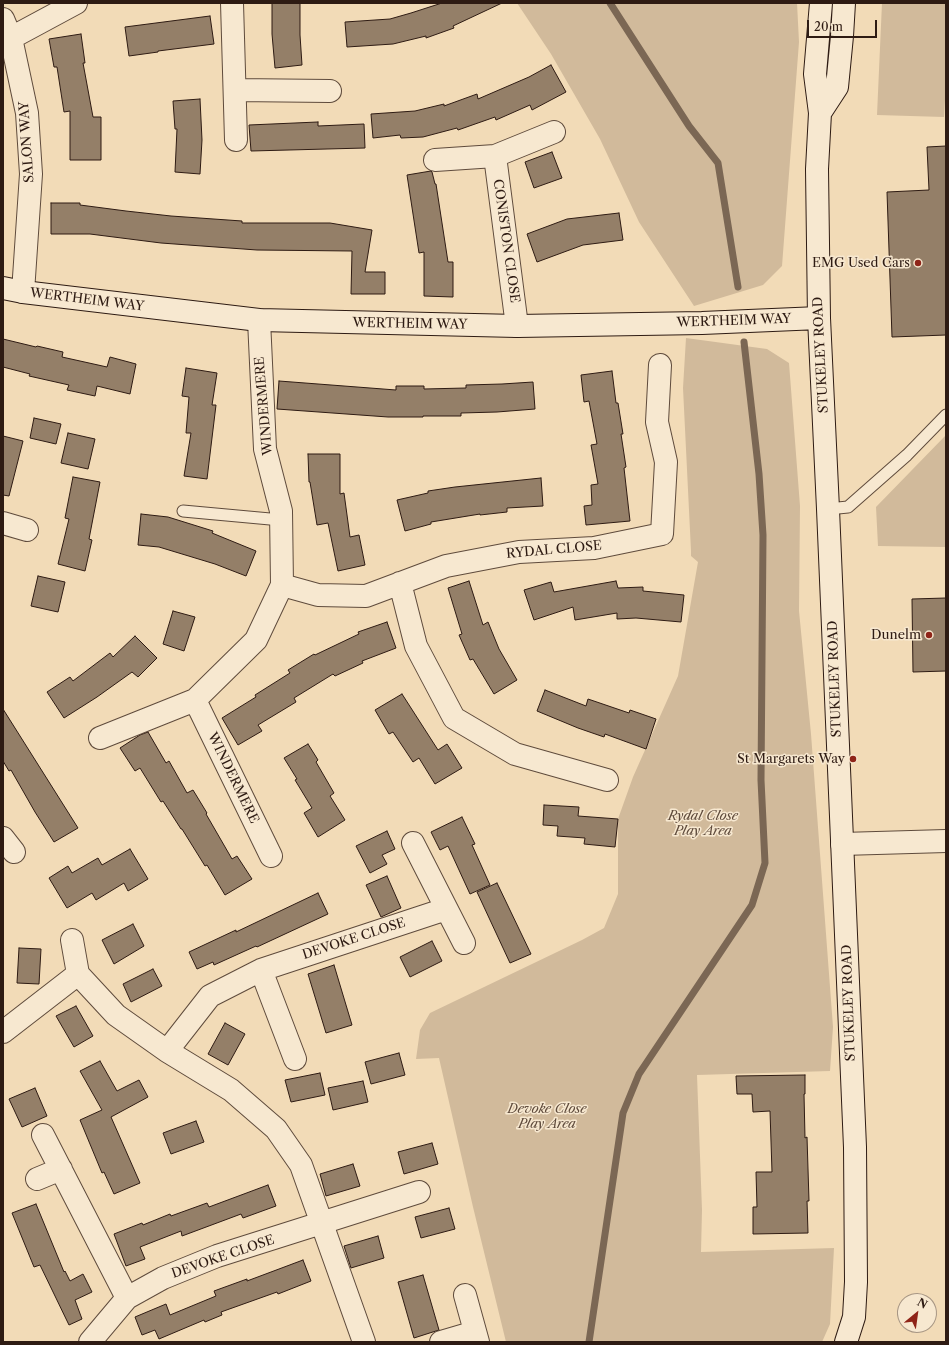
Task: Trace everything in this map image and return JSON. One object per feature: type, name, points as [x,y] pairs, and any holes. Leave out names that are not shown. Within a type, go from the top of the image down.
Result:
[{"type":"street","points":[[7,28],[76,3]]},
{"type":"street","points":[[232,3],[236,140]]},
{"type":"street","name":"STUKELEY ROAD","points":[[820,113],[837,87],[844,3]]},
{"type":"street","name":"STUKELEY ROAD","points":[[820,4],[815,74],[820,113],[816,169],[818,318],[828,509],[855,1155],[856,1243],[854,1317],[846,1342]]},
{"type":"street","name":"SALON WAY","points":[[7,28],[27,113],[31,174],[13,290]]},
{"type":"street","points":[[235,90],[330,91]]},
{"type":"street","points":[[435,160],[494,156],[554,132]]},
{"type":"street","name":"CONISTON CLOSE","points":[[494,156],[517,326]]},
{"type":"street","name":"WERTHEIM WAY","points":[[13,290],[258,320],[517,326],[702,323],[818,318]]},
{"type":"street","name":"WINDERMERE","points":[[100,738],[195,700],[256,640],[282,585],[281,511],[265,449],[258,320]]},
{"type":"street","name":"RYDAL CLOSE","points":[[282,585],[318,595],[366,596],[446,566],[519,552],[594,548],[662,534],[666,462],[657,422],[660,365]]},
{"type":"street","points":[[3,523],[27,530]]},
{"type":"street","points":[[400,583],[416,646],[454,718],[515,754],[607,780]]},
{"type":"street","name":"WINDERMERE","points":[[195,700],[271,856]]},
{"type":"street","points":[[842,844],[946,841]]},
{"type":"street","points":[[413,843],[464,943]]},
{"type":"street","name":"DEVOKE CLOSE","points":[[167,1050],[210,996],[261,970],[446,909]]},
{"type":"street","points":[[72,940],[78,974],[116,1015],[167,1050],[230,1090],[276,1129],[301,1165],[364,1342]]},
{"type":"street","points":[[261,970],[295,1059]]},
{"type":"street","points":[[3,1032],[78,974]]},
{"type":"street","points":[[43,1135],[127,1298]]},
{"type":"street","points":[[37,1179],[61,1169]]},
{"type":"street","name":"DEVOKE CLOSE","points":[[90,1342],[127,1298],[163,1278],[218,1256],[420,1192]]},
{"type":"street","points":[[441,1342],[476,1337],[464,1295]]},
{"type":"street","name":"STUKELEY ROAD","points":[[854,1317],[861,1342]]},
{"type":"lane","points":[[828,509],[848,507],[907,455],[946,415]]},
{"type":"lane","points":[[184,511],[281,520]]},
{"type":"green space","points":[[517,3],[797,3],[799,42],[782,266],[763,285],[694,306],[639,222],[600,139],[551,54]]},
{"type":"green space","points":[[882,3],[946,3],[946,84],[944,117],[877,115]]},
{"type":"green space","points":[[686,338],[767,349],[789,363],[800,506],[799,611],[811,734],[833,1027],[830,1071],[697,1075],[702,1210],[701,1252],[834,1248],[830,1324],[822,1342],[506,1342],[439,1058],[416,1059],[420,1030],[430,1013],[604,928],[618,894],[618,819],[633,777],[678,676],[698,562],[691,556],[683,388]]},
{"type":"green space","points":[[946,435],[946,547],[878,546],[876,507]]},
{"type":"building","points":[[272,3],[300,3],[302,65],[275,68],[272,34]]},
{"type":"building","points":[[442,3],[502,3],[453,26],[454,28],[426,38],[426,36],[393,44],[347,47],[345,22],[390,19]]},
{"type":"building","points":[[210,16],[214,44],[129,56],[125,27]]},
{"type":"building","points":[[81,34],[85,63],[83,63],[93,117],[101,117],[101,160],[70,160],[70,111],[64,112],[57,67],[54,67],[49,39]]},
{"type":"building","points":[[551,65],[566,92],[532,110],[530,105],[496,120],[495,117],[458,130],[457,128],[423,137],[401,138],[400,135],[373,138],[371,114],[415,111],[444,104],[444,106],[477,94],[478,99],[529,77]]},
{"type":"building","points":[[200,99],[202,140],[200,174],[175,172],[177,129],[175,129],[173,101]]},
{"type":"building","points":[[318,122],[318,126],[364,124],[365,148],[251,151],[249,125]]},
{"type":"building","name":"EMG Used Cars","points":[[946,146],[946,335],[892,337],[887,192],[929,190],[927,147]]},
{"type":"building","points":[[552,152],[562,178],[534,188],[525,162]]},
{"type":"building","points":[[431,171],[436,184],[448,262],[453,262],[453,297],[424,296],[424,252],[419,253],[407,175]]},
{"type":"building","points":[[51,203],[80,203],[80,205],[126,211],[242,221],[242,223],[330,223],[372,230],[365,272],[385,272],[385,294],[351,294],[352,251],[257,250],[161,243],[90,234],[51,234]]},
{"type":"building","points":[[619,213],[623,240],[583,245],[537,262],[527,234],[567,219]]},
{"type":"building","points":[[3,339],[63,352],[62,357],[107,367],[110,357],[136,364],[130,394],[97,386],[95,396],[67,390],[69,385],[29,376],[30,374],[3,367]]},
{"type":"building","points":[[186,368],[217,373],[212,405],[216,405],[207,479],[184,476],[191,433],[186,433],[189,397],[182,396]]},
{"type":"building","points":[[612,371],[616,403],[618,403],[623,434],[621,434],[626,467],[624,468],[630,521],[586,525],[584,506],[592,505],[591,485],[598,484],[591,445],[597,444],[589,401],[584,402],[581,375]]},
{"type":"building","points":[[279,381],[396,390],[396,386],[424,386],[424,389],[466,388],[466,385],[533,382],[535,409],[461,413],[461,416],[388,417],[277,409]]},
{"type":"building","points":[[34,418],[61,424],[56,444],[30,438]]},
{"type":"building","points":[[68,433],[95,439],[88,469],[61,463]]},
{"type":"building","points":[[3,436],[23,441],[9,496],[3,495]]},
{"type":"building","points":[[308,454],[340,454],[340,494],[344,493],[350,537],[359,535],[365,565],[338,571],[328,523],[317,525],[309,482]]},
{"type":"building","points":[[73,477],[100,482],[89,539],[92,540],[85,571],[58,564],[69,519],[65,518]]},
{"type":"building","points":[[541,478],[543,506],[507,508],[507,512],[480,514],[431,522],[431,524],[405,531],[397,500],[428,493],[428,491]]},
{"type":"building","points":[[141,514],[168,517],[213,531],[212,533],[256,551],[246,576],[215,564],[159,547],[138,545]]},
{"type":"building","points":[[38,576],[65,582],[58,612],[31,606]]},
{"type":"building","points":[[469,581],[483,625],[488,622],[499,649],[517,680],[494,694],[473,659],[470,660],[459,635],[462,634],[448,588]]},
{"type":"building","points":[[616,581],[618,588],[643,587],[643,591],[684,595],[681,622],[636,618],[617,619],[617,613],[575,620],[573,607],[534,620],[524,590],[551,582],[554,592]]},
{"type":"building","name":"Dunelm","points":[[946,598],[946,671],[913,672],[912,599]]},
{"type":"building","points":[[173,611],[195,617],[184,651],[163,644]]},
{"type":"building","points":[[387,622],[396,648],[362,661],[363,663],[335,676],[333,674],[294,698],[296,702],[258,725],[262,731],[238,745],[222,718],[256,697],[255,695],[290,673],[288,670],[314,654],[315,655],[359,634],[358,632]]},
{"type":"building","points":[[135,636],[157,658],[138,677],[132,672],[64,718],[47,692],[70,677],[73,681],[110,653],[113,657]]},
{"type":"building","points":[[545,690],[586,706],[588,699],[629,713],[630,710],[656,719],[646,749],[605,734],[604,737],[578,728],[537,711]]},
{"type":"building","points":[[402,694],[438,750],[447,744],[462,768],[435,784],[419,758],[413,762],[393,732],[389,734],[375,710]]},
{"type":"building","points":[[3,709],[78,828],[54,842],[11,770],[9,771],[3,761]]},
{"type":"building","points":[[148,732],[166,763],[169,761],[187,793],[193,790],[232,859],[237,856],[252,879],[225,895],[207,865],[205,866],[163,801],[161,802],[140,768],[135,771],[120,748],[140,735]]},
{"type":"building","points":[[308,744],[318,760],[316,762],[334,793],[330,796],[345,820],[318,837],[304,813],[312,808],[284,758]]},
{"type":"building","points":[[544,805],[579,807],[578,816],[618,819],[615,847],[584,844],[585,838],[557,836],[558,826],[543,825]]},
{"type":"building","points":[[462,817],[475,844],[472,845],[490,885],[470,894],[448,846],[440,850],[431,832]]},
{"type":"building","points":[[387,831],[395,849],[382,855],[387,864],[370,873],[356,846]]},
{"type":"building","points":[[130,849],[148,879],[128,891],[124,883],[96,900],[92,893],[67,908],[49,878],[68,866],[72,873],[98,858],[102,865]]},
{"type":"building","points":[[387,876],[401,908],[381,917],[366,885]]},
{"type":"building","points":[[497,883],[531,954],[510,963],[477,892]]},
{"type":"building","points":[[318,893],[328,914],[257,947],[256,946],[214,965],[213,962],[197,969],[189,952],[236,930],[236,932]]},
{"type":"building","points":[[133,924],[144,946],[114,964],[102,940]]},
{"type":"building","points":[[432,941],[442,961],[410,977],[400,957]]},
{"type":"building","points":[[19,948],[41,949],[39,984],[17,983]]},
{"type":"building","points":[[334,965],[352,1025],[326,1033],[308,974]]},
{"type":"building","points":[[153,969],[162,986],[131,1002],[123,984]]},
{"type":"building","points":[[76,1006],[93,1036],[74,1047],[56,1016]]},
{"type":"building","points":[[225,1023],[245,1034],[228,1065],[208,1054]]},
{"type":"building","points":[[399,1053],[405,1075],[371,1084],[365,1062]]},
{"type":"building","points":[[100,1061],[117,1091],[139,1080],[148,1097],[111,1117],[140,1183],[114,1194],[104,1172],[102,1173],[80,1120],[102,1110],[80,1071]]},
{"type":"building","points":[[320,1073],[325,1095],[291,1102],[285,1080]]},
{"type":"building","points":[[805,1075],[805,1138],[807,1137],[809,1201],[807,1201],[808,1233],[753,1234],[753,1207],[757,1207],[756,1172],[772,1172],[770,1111],[753,1112],[752,1094],[737,1094],[736,1076]]},
{"type":"building","points":[[363,1081],[368,1102],[333,1110],[328,1088]]},
{"type":"building","points":[[35,1088],[47,1116],[22,1127],[9,1099]]},
{"type":"building","points":[[196,1121],[204,1142],[171,1154],[163,1133]]},
{"type":"building","points":[[432,1143],[438,1164],[404,1174],[398,1152]]},
{"type":"building","points":[[353,1164],[360,1186],[326,1196],[320,1174]]},
{"type":"building","points":[[268,1185],[276,1206],[243,1218],[241,1214],[182,1236],[181,1231],[140,1247],[145,1259],[126,1266],[114,1234],[142,1223],[143,1225],[170,1214],[171,1216],[207,1203],[209,1207]]},
{"type":"building","points":[[36,1204],[64,1272],[65,1271],[70,1281],[83,1274],[92,1292],[75,1300],[82,1319],[69,1325],[40,1265],[34,1267],[12,1213]]},
{"type":"building","points":[[449,1208],[455,1229],[421,1238],[415,1217]]},
{"type":"building","points":[[378,1236],[384,1258],[351,1268],[344,1246]]},
{"type":"building","points":[[303,1260],[311,1281],[278,1294],[277,1292],[221,1312],[222,1315],[205,1322],[204,1320],[159,1339],[155,1330],[142,1335],[135,1317],[166,1304],[170,1315],[216,1296],[214,1291],[247,1279],[247,1281]]},
{"type":"building","points":[[423,1275],[439,1330],[414,1338],[398,1282]]},
{"type":"waterway","points":[[610,3],[689,126],[718,163],[738,287]]},
{"type":"waterway","points":[[589,1342],[623,1113],[639,1074],[752,905],[765,863],[761,780],[763,535],[759,474],[744,342]]},
{"type":"place","name":"EMG Used Cars","points":[[918,263]]},
{"type":"place","name":"Dunelm","points":[[929,635]]},
{"type":"place","name":"St Margarets Way","points":[[853,759]]},
{"type":"park label","name":"Rydal Close Play Area","points":[[703,824]]},
{"type":"park label","name":"Devoke Close Play Area","points":[[547,1116]]}]
